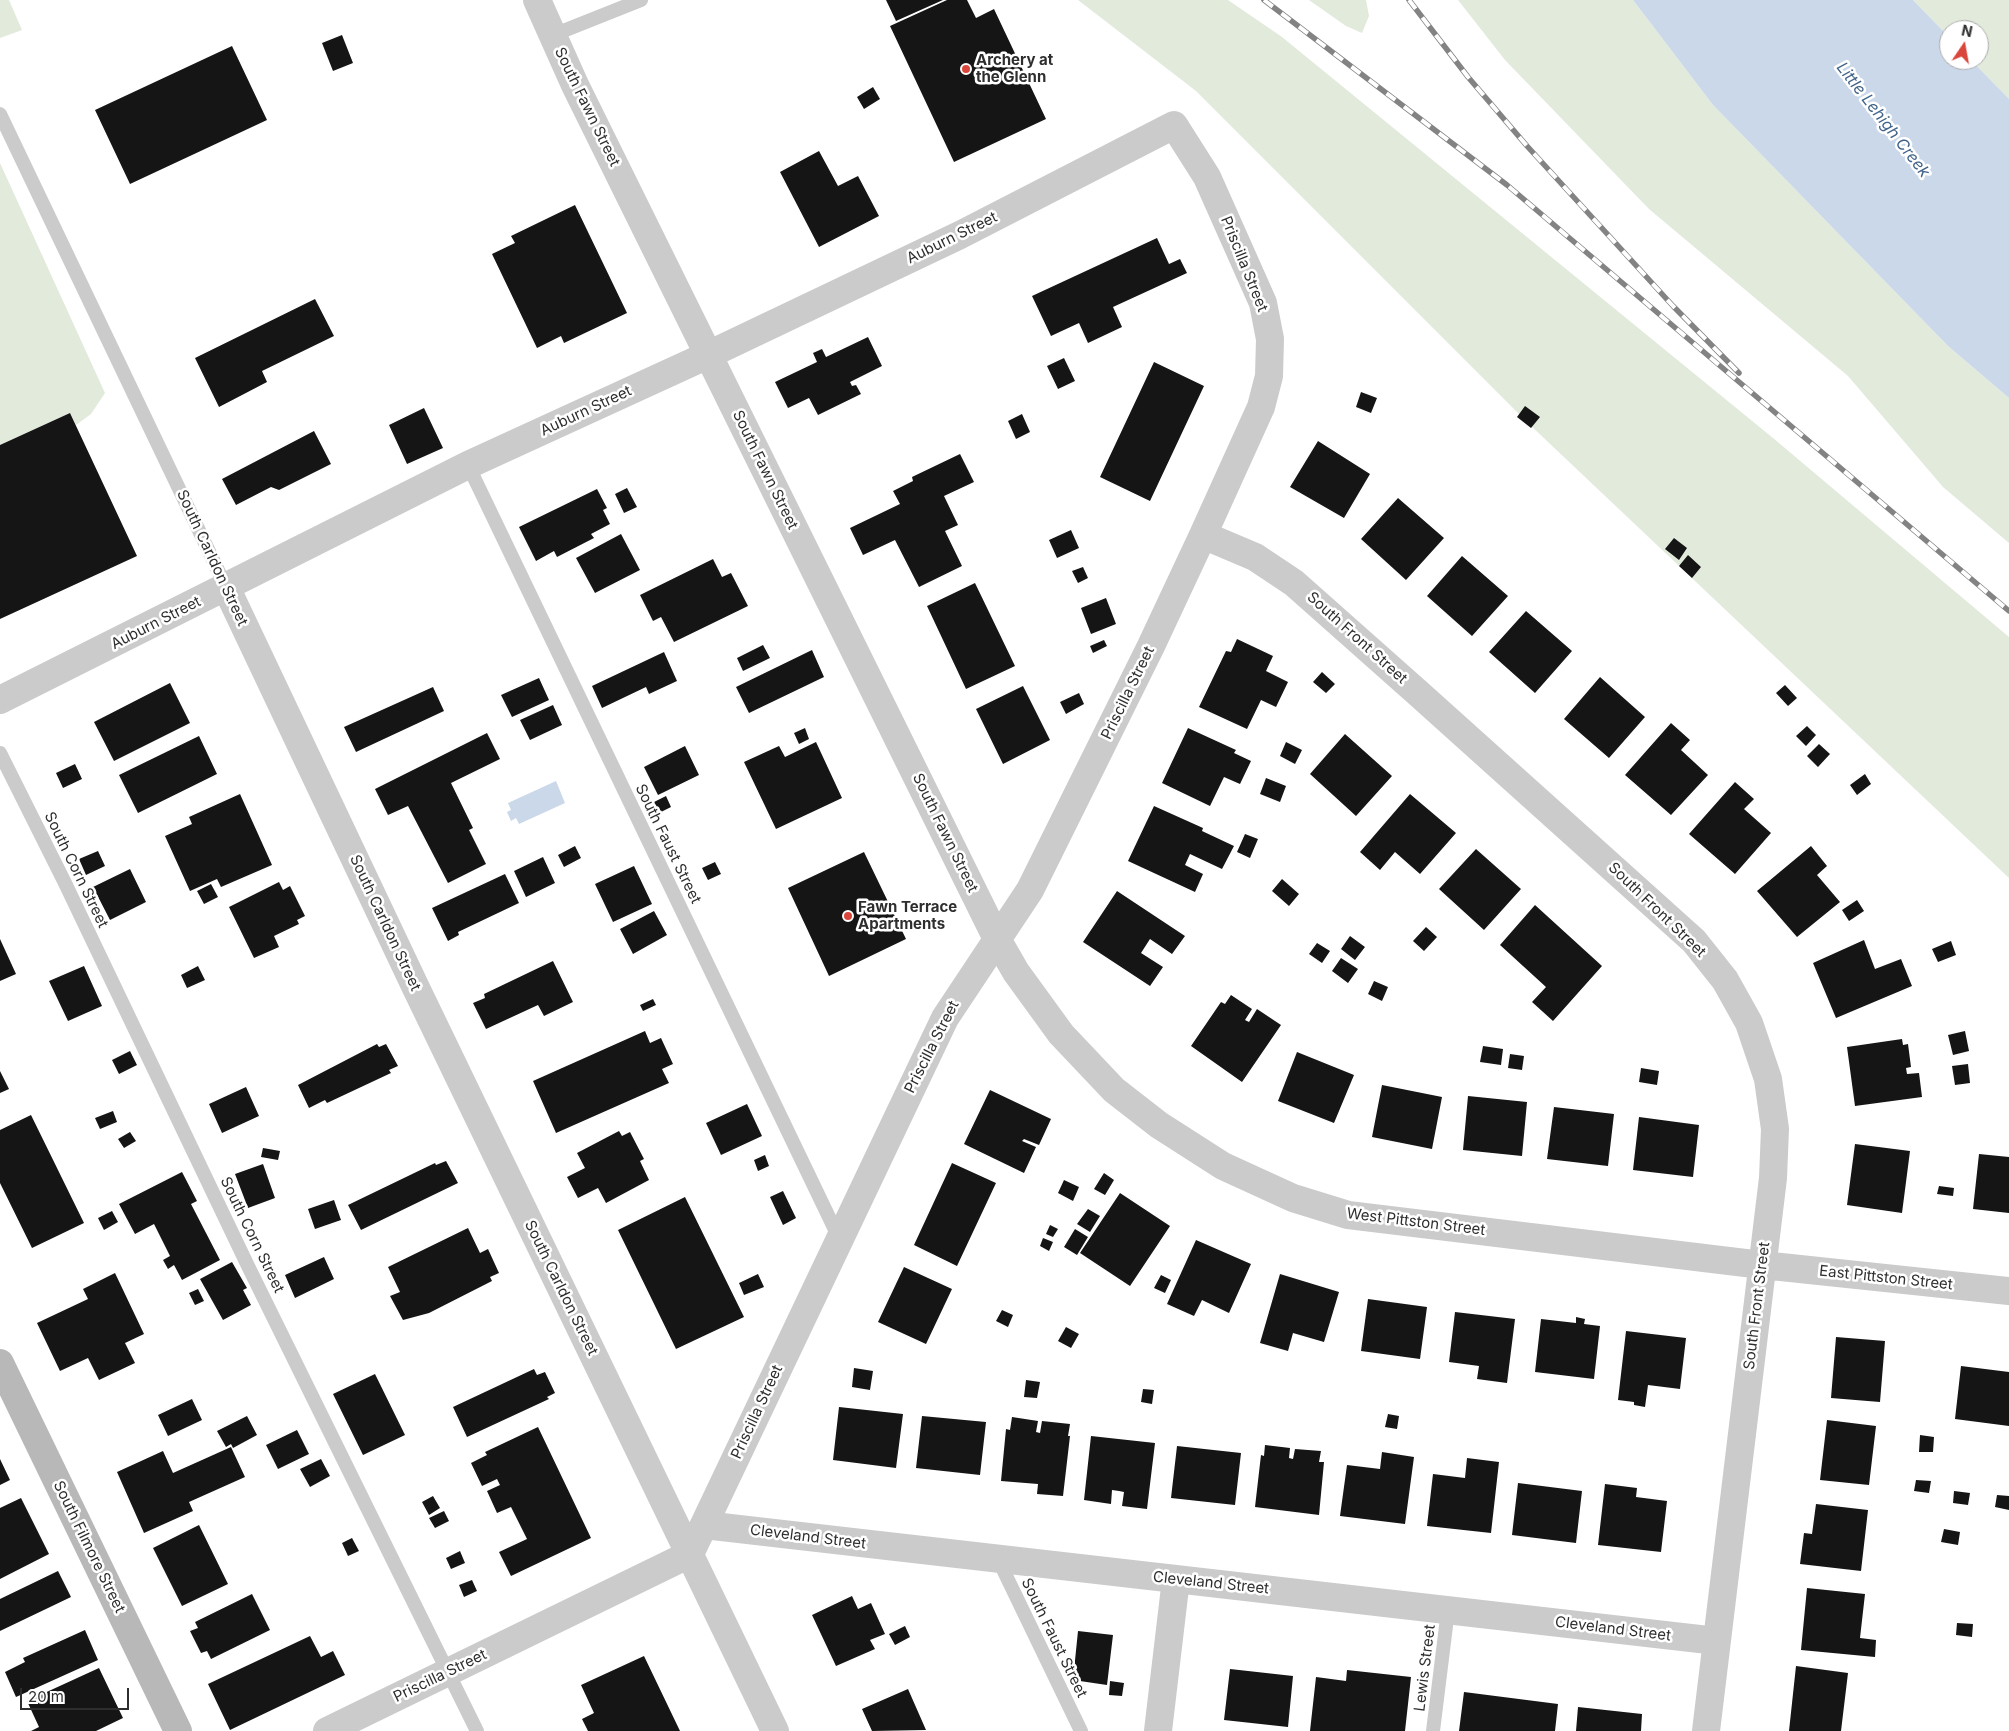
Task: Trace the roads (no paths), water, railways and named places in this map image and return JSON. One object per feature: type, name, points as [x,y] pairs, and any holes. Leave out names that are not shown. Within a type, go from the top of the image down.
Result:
[{"type":"street","name":"South Fawn Street","points":[[537,0],[708,355],[997,939]]},
{"type":"street","name":"Auburn Street","points":[[0,700],[468,465],[708,355],[960,235],[1174,125]]},
{"type":"street","name":"Priscilla Street","points":[[327,1731],[690,1554],[944,1018],[1030,890],[1152,646],[1261,407],[1269,376],[1270,340],[1263,303],[1207,177],[1174,125]]},
{"type":"street","name":"South Front Street","points":[[1203,534],[1255,557],[1294,583],[1694,941],[1725,980],[1750,1023],[1768,1079],[1771,1099],[1775,1129],[1773,1178],[1706,1731]]},
{"type":"street","name":"South Carldon Street","points":[[226,587],[420,997],[774,1731]]},
{"type":"street","name":"West Pittston Street","points":[[997,939],[1016,972],[1061,1034],[1114,1090],[1159,1126],[1223,1166],[1293,1198],[1348,1215],[1762,1265]]},
{"type":"street","name":"East Pittston Street","points":[[1762,1265],[2009,1291]]},
{"type":"street","name":"South Filmore Street","points":[[0,1363],[178,1731]]},
{"type":"street","name":"Cleveland Street","points":[[704,1525],[1718,1640]]},
{"type":"street","points":[[1158,1731],[1176,1579]]},
{"type":"lane","points":[[553,35],[641,0]]},
{"type":"lane","name":"South Carldon Street","points":[[0,114],[226,587]]},
{"type":"lane","name":"South Faust Street","points":[[468,465],[839,1238]]},
{"type":"lane","name":"South Corn Street","points":[[0,753],[65,882],[248,1266],[477,1731]]},
{"type":"lane","name":"South Faust Street","points":[[998,1559],[1082,1731]]},
{"type":"lane","name":"Lewis Street","points":[[1433,1731],[1448,1610]]},
{"type":"water","name":"Little Lehigh Creek","points":[[1633,0],[1913,0],[1939,27],[1939,70],[1981,70],[2009,99],[2009,398],[1948,346],[1713,105]]},
{"type":"water","points":[[556,781],[565,803],[519,824],[516,818],[511,821],[507,812],[511,810],[508,803]]},
{"type":"railway","points":[[1264,0],[1507,185],[2009,611]]},
{"type":"railway","points":[[1409,0],[1468,77],[1527,146],[1673,306],[1739,373]]},
{"type":"place","name":"Archery at the Glenn","points":[[966,69]]},
{"type":"place","name":"Fawn Terrace Apartments","points":[[848,916]]}]
